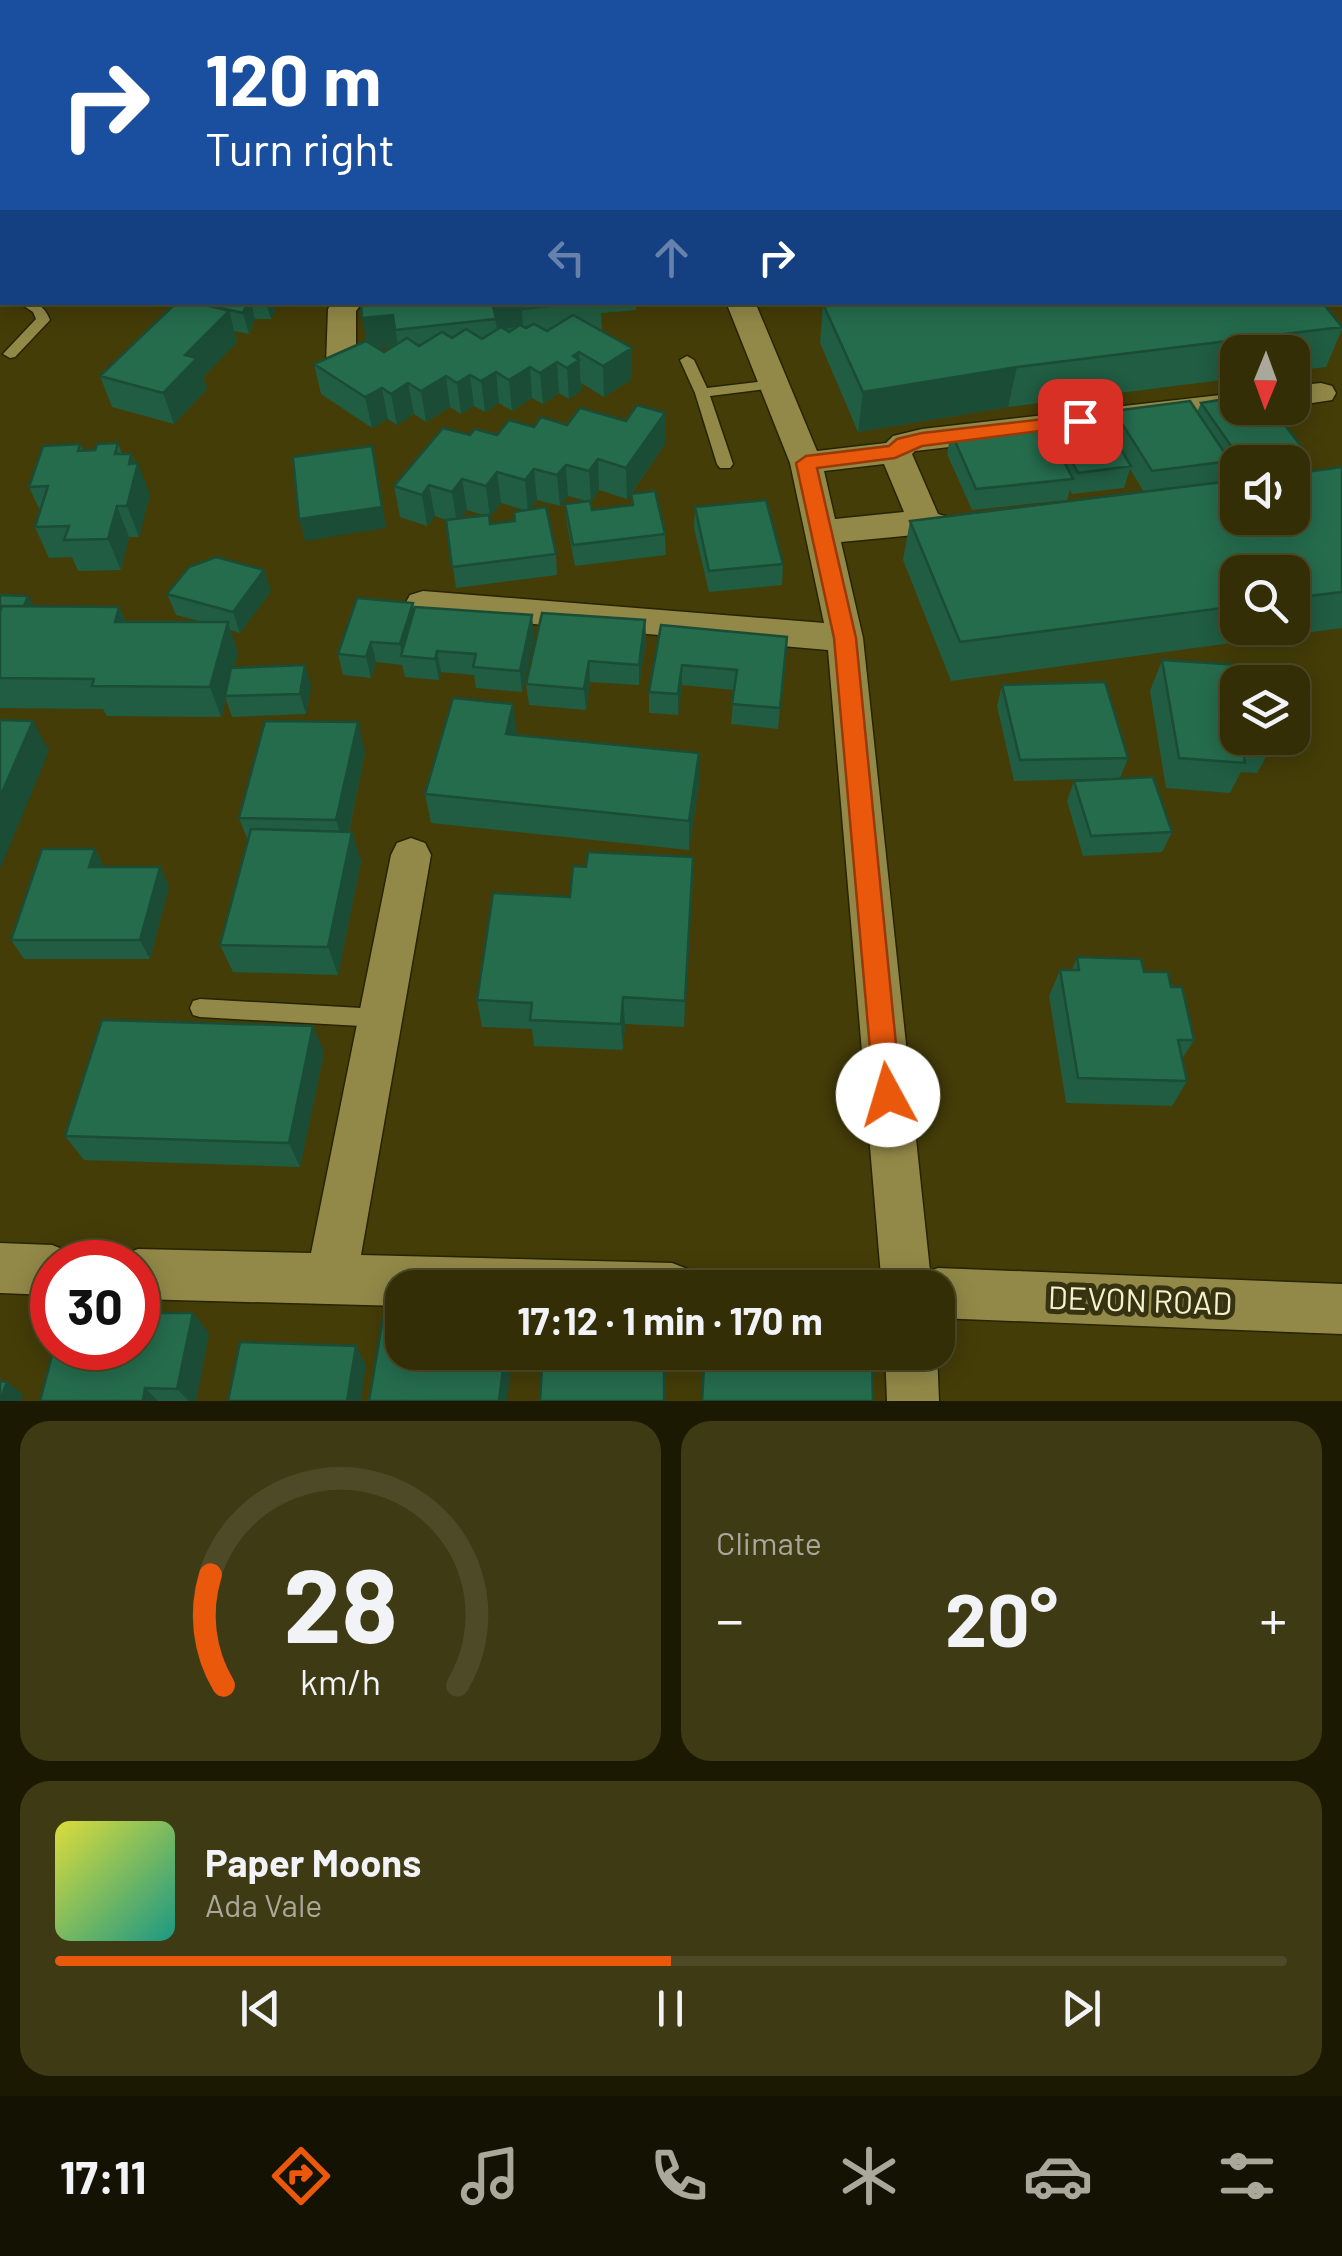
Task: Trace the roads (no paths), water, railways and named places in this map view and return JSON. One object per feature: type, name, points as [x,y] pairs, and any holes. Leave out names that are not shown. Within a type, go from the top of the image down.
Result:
[{"type":"street","points":[[341,365],[342,309],[346,305]]},
{"type":"street","points":[[741,305],[806,463],[845,638],[906,1270]]},
{"type":"street","points":[[806,463],[895,452],[904,443],[922,439],[1220,405]]},
{"type":"street","points":[[895,452],[925,522]]},
{"type":"street","points":[[822,532],[925,522],[958,532],[986,532]]},
{"type":"street","points":[[422,604],[845,638]]},
{"type":"street","points":[[331,1282],[411,855]]},
{"type":"street","points":[[0,1268],[30,1269]]},
{"type":"street","points":[[160,1275],[385,1283]]},
{"type":"street","name":"DEVON ROAD","points":[[955,1294],[1342,1309]]},
{"type":"street","points":[[912,1370],[913,1401]]},
{"type":"lane","points":[[10,354],[43,320],[39,310],[30,305]]},
{"type":"lane","points":[[687,360],[725,464]]},
{"type":"lane","points":[[702,393],[774,384]]},
{"type":"lane","points":[[200,1008],[380,1018]]}]
